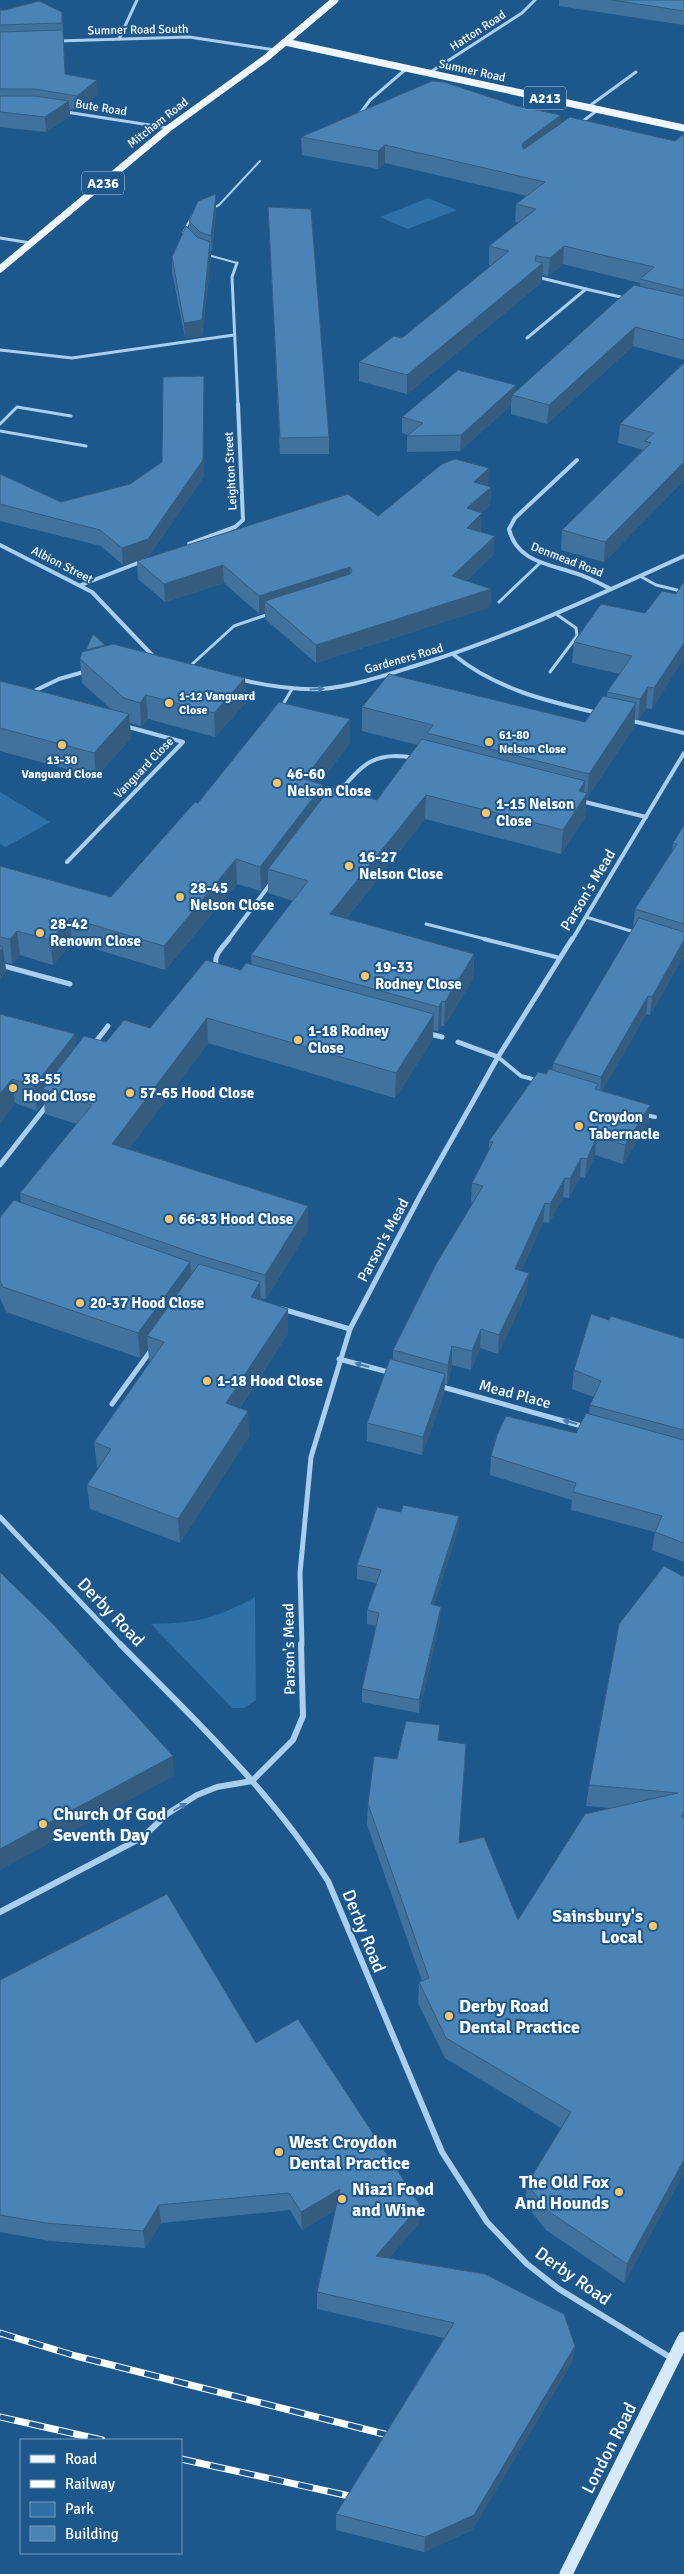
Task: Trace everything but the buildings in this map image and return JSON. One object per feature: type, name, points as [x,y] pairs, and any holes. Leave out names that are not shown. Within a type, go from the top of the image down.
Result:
[{"type":"main road","name":"Mitcham Road","points":[[0,270],[169,128],[275,50],[335,0]]},
{"type":"main road","name":"Sumner Road","points":[[285,42],[684,128]]},
{"type":"street","points":[[119,39],[137,0]]},
{"type":"street","name":"Hatton Road","points":[[429,74],[522,12],[535,0]]},
{"type":"street","name":"Sumner Road South","points":[[49,41],[190,38],[275,50]]},
{"type":"street","points":[[357,121],[357,114],[371,98],[380,94],[406,69]]},
{"type":"street","points":[[588,107],[636,72]]},
{"type":"street","points":[[578,124],[599,109]]},
{"type":"street","name":"Bute Road","points":[[60,111],[169,128]]},
{"type":"street","points":[[0,238],[31,243]]},
{"type":"street","name":"Leighton Street","points":[[182,547],[235,527],[243,520],[232,278],[238,263]]},
{"type":"street","points":[[537,276],[630,299]]},
{"type":"street","points":[[528,338],[586,288]]},
{"type":"street","points":[[0,350],[48,357],[72,358],[234,335]]},
{"type":"street","name":"Denmead Road","points":[[576,460],[515,518],[509,529],[510,539],[517,549],[540,562],[573,572],[611,589]]},
{"type":"street","name":"Albion Street","points":[[0,545],[81,585],[97,597],[150,654]]},
{"type":"street","name":"Denmead Road","points":[[454,655],[556,614],[684,556]]},
{"type":"street","points":[[81,585],[145,561]]},
{"type":"street","points":[[141,656],[150,654],[161,659]]},
{"type":"street","name":"Gardeners Road","points":[[232,678],[292,689],[311,690],[361,682],[454,655],[476,672],[503,686],[599,714]]},
{"type":"street","points":[[182,665],[198,669]]},
{"type":"street","points":[[23,697],[59,679],[96,669]]},
{"type":"street","points":[[618,718],[684,733]]},
{"type":"street","name":"Vanguard Close","points":[[67,862],[183,742],[117,724]]},
{"type":"street","name":"Parson's Mead","points":[[252,1782],[293,1740],[303,1716],[300,1573],[312,1457],[339,1359],[350,1329],[421,1194],[498,1057],[586,917],[684,753]]},
{"type":"street","points":[[333,800],[364,763],[390,755],[404,755],[420,760]]},
{"type":"street","points":[[573,798],[646,817]]},
{"type":"street","points":[[219,972],[214,963],[217,954],[275,877]]},
{"type":"street","points":[[0,965],[70,984]]},
{"type":"street","points":[[90,1050],[108,1026]]},
{"type":"street","points":[[424,1032],[442,1038]]},
{"type":"street","points":[[458,1042],[498,1057]]},
{"type":"street","points":[[0,1165],[54,1096]]},
{"type":"street","points":[[274,1307],[350,1329]]},
{"type":"street","points":[[112,1404],[158,1340]]},
{"type":"street","points":[[339,1359],[397,1375]]},
{"type":"street","name":"Mead Place","points":[[435,1385],[588,1428]]},
{"type":"street","name":"Derby Road","points":[[0,1517],[98,1622],[201,1724],[286,1821],[328,1881],[346,1930],[442,2152],[487,2222],[527,2264],[559,2289],[673,2359]]},
{"type":"street","points":[[0,1912],[143,1837],[159,1819],[207,1791],[217,1787],[252,1782]]},
{"type":"street","name":"London Road","points":[[566,2574],[684,2338]]},
{"type":"lane","points":[[206,210],[219,205],[260,161]]},
{"type":"lane","points":[[187,241],[182,233],[192,216]]},
{"type":"lane","points":[[203,253],[238,263]]},
{"type":"lane","points":[[0,424],[17,407],[71,416]]},
{"type":"lane","points":[[0,430],[86,446]]},
{"type":"lane","points":[[499,602],[540,562]]},
{"type":"lane","points":[[640,576],[656,585],[681,591]]},
{"type":"lane","points":[[189,667],[234,626],[273,613]]},
{"type":"lane","points":[[550,672],[577,636],[576,628],[556,614]]},
{"type":"lane","points":[[279,710],[292,689]]},
{"type":"lane","points":[[586,917],[638,933]]},
{"type":"lane","points":[[426,924],[560,958]]},
{"type":"lane","points":[[498,1057],[521,1076],[540,1082]]},
{"type":"lane","points":[[636,1112],[654,1118]]},
{"type":"green space","points":[[428,198],[457,210],[408,229],[380,217]]},
{"type":"green space","points":[[0,792],[50,822],[6,847],[0,844]]},
{"type":"green space","points":[[255,1597],[256,1700],[244,1708],[232,1708],[151,1624],[194,1621],[217,1615]]},
{"type":"railway","points":[[0,2333],[76,2356],[392,2436]]},
{"type":"railway","points":[[0,2417],[98,2439]]},
{"type":"railway","points":[[182,2459],[354,2497]]},
{"type":"place","name":"1-12 Vanguard Close","points":[[169,703]]},
{"type":"place","name":"61-80 Nelson Close","points":[[489,742]]},
{"type":"place","name":"13-30 Vanguard Close","points":[[62,745]]},
{"type":"place","name":"46-60 Nelson Close","points":[[277,783]]},
{"type":"place","name":"1-15 Nelson Close","points":[[486,813]]},
{"type":"place","name":"16-27 Nelson Close","points":[[349,866]]},
{"type":"place","name":"28-45 Nelson Close","points":[[180,897]]},
{"type":"place","name":"28-42 Renown Close","points":[[40,933]]},
{"type":"place","name":"19-33 Rodney Close","points":[[365,976]]},
{"type":"place","name":"1-18 Rodney Close","points":[[298,1040]]},
{"type":"place","name":"38-55 Hood Close","points":[[13,1088]]},
{"type":"place","name":"57-65 Hood Close","points":[[130,1093]]},
{"type":"place","name":"Croydon Tabernacle","points":[[579,1126]]},
{"type":"place","name":"66-83 Hood Close","points":[[169,1219]]},
{"type":"place","name":"20-37 Hood Close","points":[[80,1303]]},
{"type":"place","name":"1-18 Hood Close","points":[[207,1381]]},
{"type":"place","name":"Church Of God Seventh Day","points":[[43,1824]]},
{"type":"place","name":"Sainsbury's Local","points":[[653,1926]]},
{"type":"place","name":"Derby Road Dental Practice","points":[[449,2016]]},
{"type":"place","name":"West Croydon Dental Practice","points":[[279,2152]]},
{"type":"place","name":"The Old Fox And Hounds","points":[[619,2192]]},
{"type":"place","name":"Niazi Food and Wine","points":[[342,2199]]}]
